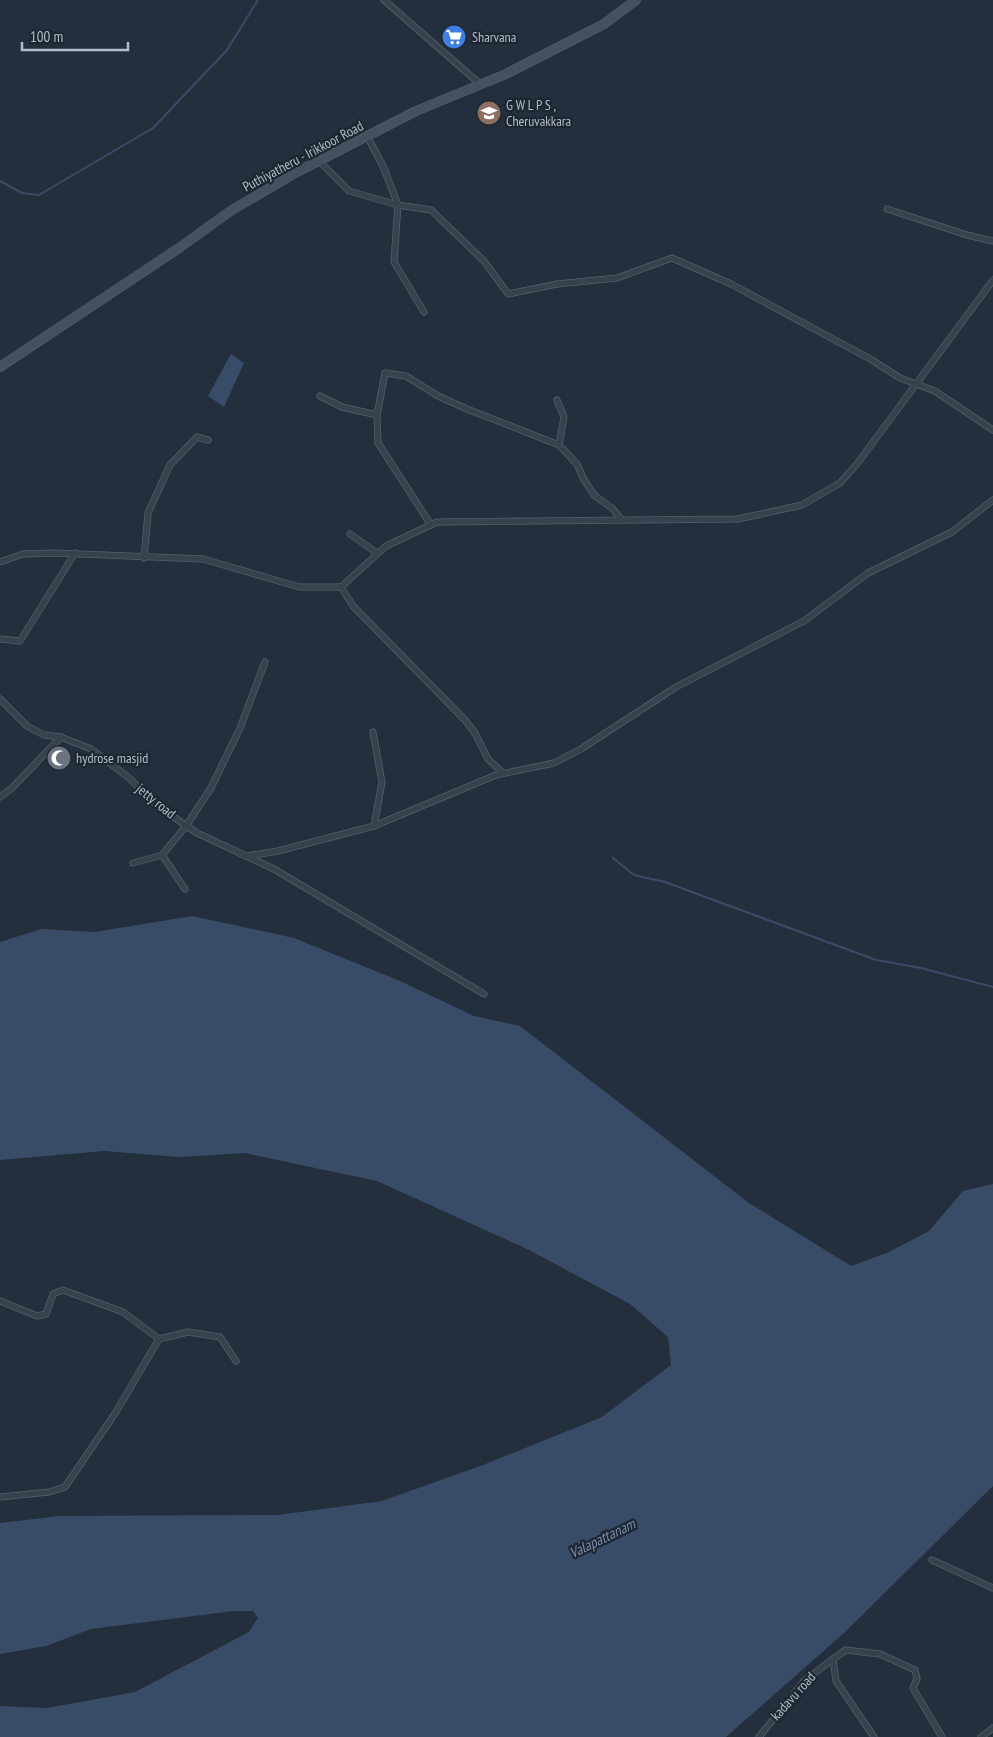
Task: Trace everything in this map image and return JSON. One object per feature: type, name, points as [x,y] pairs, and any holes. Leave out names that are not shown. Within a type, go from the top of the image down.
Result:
[{"type":"main road","name":"Puthiyatheru - Irikkoor Road","points":[[0,367],[179,248],[232,210],[319,160],[416,111],[506,74],[604,24],[636,0]]},
{"type":"street","points":[[384,0],[480,84]]},
{"type":"street","points":[[367,136],[383,166],[398,205],[394,262],[424,312]]},
{"type":"street","points":[[319,160],[349,191],[398,205],[431,210],[484,261],[508,294],[557,284],[617,278],[672,258],[731,284],[872,360],[900,378],[935,391],[993,430]]},
{"type":"street","points":[[887,209],[967,235],[993,241]]},
{"type":"street","points":[[0,562],[23,554],[75,553],[203,560],[299,587],[341,587],[386,546],[437,522],[738,519],[802,505],[840,484],[993,280]]},
{"type":"street","points":[[431,525],[378,443],[377,415],[385,373],[406,376],[438,396],[559,445],[577,464],[584,480],[595,496],[612,508],[621,519]]},
{"type":"street","points":[[320,396],[342,407],[377,415]]},
{"type":"street","points":[[557,400],[564,416],[559,445]]},
{"type":"street","points":[[144,558],[148,513],[170,465],[197,437],[208,440]]},
{"type":"street","points":[[240,854],[246,856],[278,851],[374,826],[420,805],[503,773],[554,763],[581,749],[676,687],[804,621],[868,573],[952,532],[993,500]]},
{"type":"street","points":[[350,534],[378,553]]},
{"type":"street","points":[[0,639],[20,641],[75,553]]},
{"type":"street","points":[[341,587],[354,606],[465,720],[475,733],[488,759],[503,773]]},
{"type":"street","points":[[133,863],[162,855],[186,826],[211,788],[240,728],[264,662]]},
{"type":"street","name":"jetty road","points":[[0,699],[27,726],[44,735],[61,737],[91,749],[186,826],[274,869],[484,994]]},
{"type":"street","points":[[373,732],[382,782],[374,826]]},
{"type":"street","points":[[0,796],[12,788],[61,737]]},
{"type":"street","points":[[162,855],[185,889]]},
{"type":"street","points":[[0,1302],[37,1316],[46,1314],[53,1294],[63,1290],[123,1312],[159,1339]]},
{"type":"street","points":[[0,1498],[49,1492],[65,1487],[116,1412],[159,1339],[188,1332],[220,1337],[236,1361]]},
{"type":"street","points":[[932,1560],[993,1588]]},
{"type":"street","points":[[833,1659],[846,1650],[872,1652],[915,1670],[917,1679],[913,1688],[942,1737]]},
{"type":"street","name":"kadavu road","points":[[759,1737],[804,1681],[833,1659],[836,1681],[874,1737]]},
{"type":"street","points":[[980,1737],[993,1728]]},
{"type":"water","points":[[231,354],[244,363],[224,407],[208,396]]},
{"type":"water","name":"Valapattanam","points":[[192,916],[294,938],[400,981],[474,1016],[520,1026],[749,1203],[851,1266],[889,1252],[929,1231],[963,1191],[993,1184],[993,1486],[844,1633],[726,1737],[0,1737],[0,1706],[47,1708],[135,1692],[249,1632],[258,1618],[253,1611],[233,1611],[91,1629],[46,1646],[0,1654],[0,1523],[60,1516],[278,1515],[382,1501],[483,1465],[602,1417],[671,1365],[668,1337],[630,1304],[527,1249],[377,1181],[245,1153],[179,1157],[104,1151],[0,1160],[0,942],[41,929],[95,932]]},
{"type":"waterway","points":[[0,181],[22,193],[39,195],[153,128],[227,50],[258,0]]},
{"type":"waterway","points":[[613,858],[634,875],[665,882],[876,960],[921,968],[993,987]]},
{"type":"place","name":"Sharvana","points":[[454,37]]},
{"type":"place","name":"G W L P S , Cheruvakkara","points":[[489,113]]},
{"type":"place","name":"hydrose masjid","points":[[59,758]]}]
